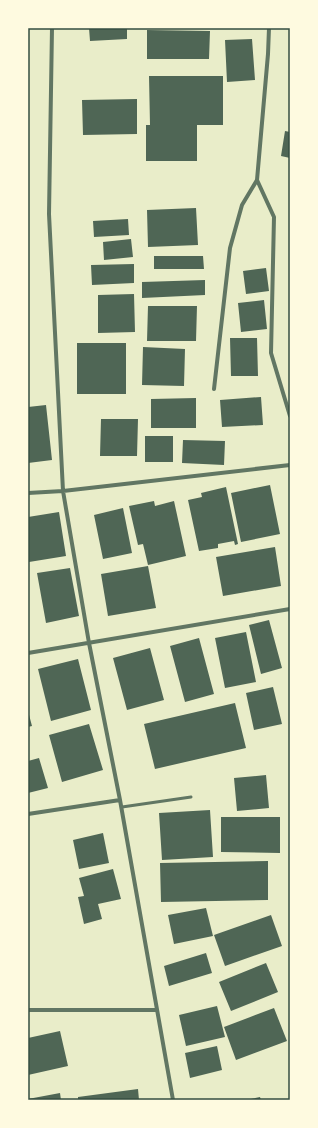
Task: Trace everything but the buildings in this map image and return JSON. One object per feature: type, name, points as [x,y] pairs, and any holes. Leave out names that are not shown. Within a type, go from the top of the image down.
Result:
[{"type":"street","points":[[52,28],[49,214],[63,491],[89,643],[122,807],[173,1100]]},
{"type":"street","points":[[214,389],[230,248],[242,205],[257,180],[269,28]]},
{"type":"street","points":[[257,180],[274,217],[271,353],[290,416]]},
{"type":"street","points":[[28,493],[63,491],[290,465]]},
{"type":"street","points":[[28,653],[290,609]]},
{"type":"street","points":[[28,814],[120,800]]},
{"type":"street","points":[[28,1010],[157,1010]]},
{"type":"lane","points":[[122,807],[191,797]]}]
